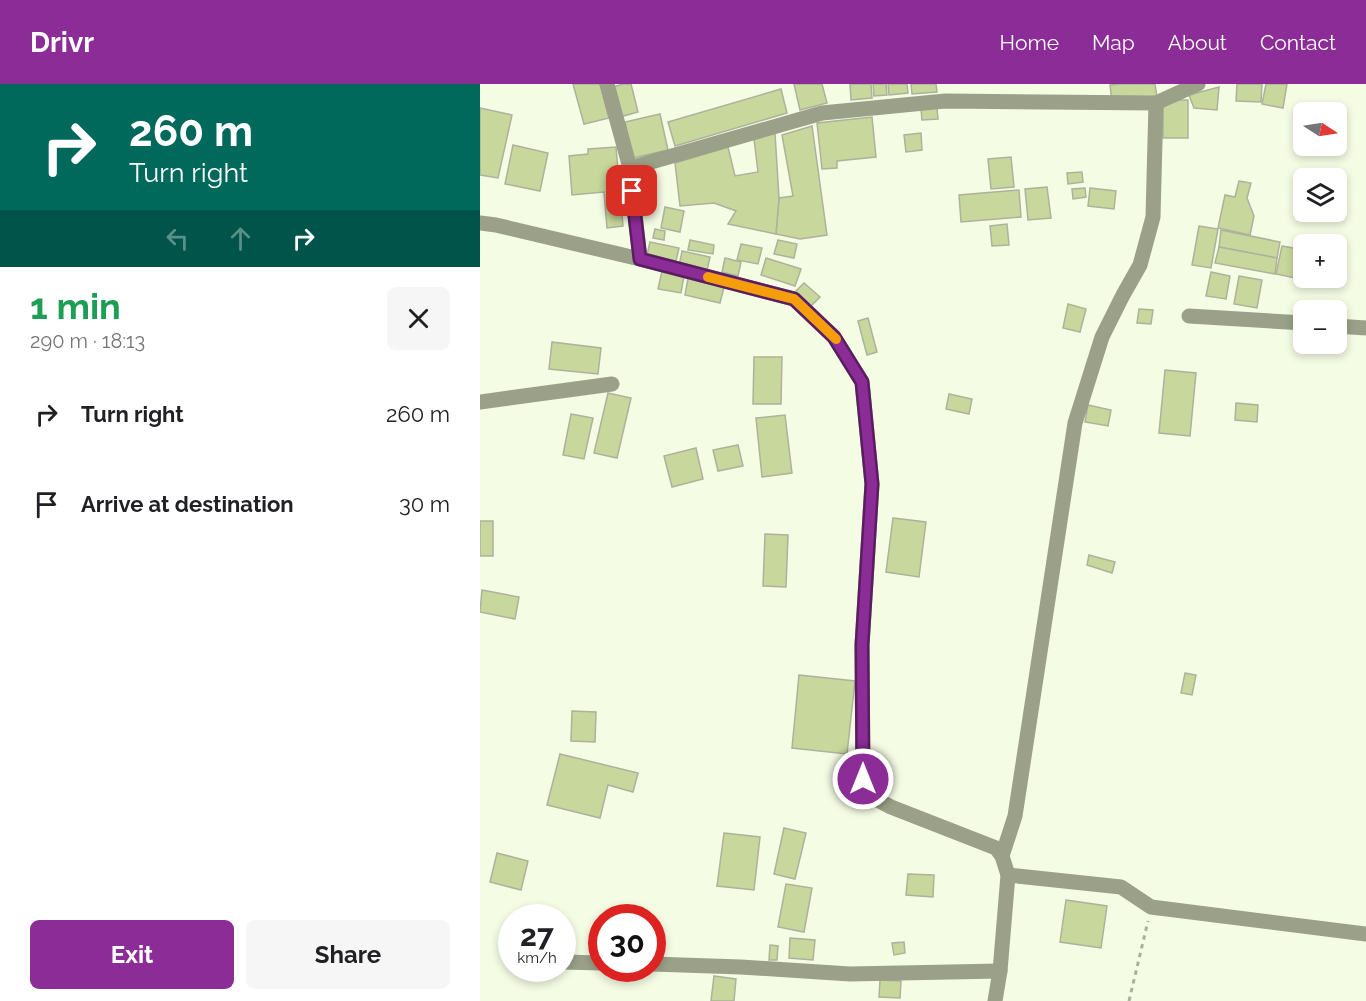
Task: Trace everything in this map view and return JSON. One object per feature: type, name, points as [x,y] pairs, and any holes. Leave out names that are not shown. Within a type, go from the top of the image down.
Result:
[{"type":"street","points":[[608,84],[630,168],[640,259]]},
{"type":"street","points":[[630,168],[822,113],[945,101],[1155,103],[1198,84]]},
{"type":"street","points":[[1002,856],[1016,816],[1075,423],[1102,337],[1140,266],[1153,217],[1155,103]]},
{"type":"street","points":[[480,223],[640,259],[794,299],[834,337],[862,382],[872,484],[862,645],[863,779],[874,798],[891,807],[996,848],[1002,856],[1008,875],[995,1001]]},
{"type":"street","points":[[1189,316],[1293,323]]},
{"type":"street","points":[[1347,327],[1366,328]]},
{"type":"street","points":[[480,402],[612,384]]},
{"type":"street","points":[[1008,875],[1121,887],[1151,907],[1366,934]]},
{"type":"street","points":[[666,964],[850,974],[999,971]]},
{"type":"path","points":[[1129,1001],[1151,907]]},
{"type":"building","points":[[573,84],[600,84],[609,118],[584,124]]},
{"type":"building","points":[[631,84],[638,112],[620,117],[613,87]]},
{"type":"building","points":[[794,84],[822,84],[827,103],[800,110]]},
{"type":"building","points":[[850,84],[871,84],[872,98],[851,100]]},
{"type":"building","points":[[873,84],[886,84],[887,95],[874,96]]},
{"type":"building","points":[[888,84],[907,84],[908,93],[889,95]]},
{"type":"building","points":[[911,84],[936,84],[937,92],[912,94]]},
{"type":"building","points":[[1155,84],[1157,97],[1112,102],[1110,85]]},
{"type":"building","points":[[1237,84],[1262,84],[1261,102],[1236,101]]},
{"type":"building","points":[[1266,84],[1287,84],[1283,108],[1262,104]]},
{"type":"building","points":[[1219,87],[1217,110],[1194,108],[1189,95]]},
{"type":"building","points":[[781,89],[787,113],[675,146],[668,122]]},
{"type":"building","points":[[1163,100],[1188,100],[1188,138],[1163,138]]},
{"type":"building","points":[[480,108],[512,115],[498,178],[480,175]]},
{"type":"building","points":[[937,108],[938,119],[922,120],[921,109]]},
{"type":"building","points":[[660,114],[668,150],[633,158],[625,122]]},
{"type":"building","points":[[872,117],[876,157],[837,161],[837,168],[822,169],[817,123]]},
{"type":"building","points":[[812,126],[827,235],[800,239],[776,234],[779,198],[793,196],[782,135]]},
{"type":"building","points":[[775,133],[779,198],[776,234],[728,224],[736,211],[714,203],[680,206],[675,163],[728,147],[735,176],[758,172],[754,139]]},
{"type":"building","points":[[921,133],[922,150],[906,152],[904,135]]},
{"type":"building","points":[[513,145],[548,153],[540,191],[505,184]]},
{"type":"building","points":[[616,147],[623,226],[607,228],[604,192],[572,195],[569,156],[588,154],[588,149]]},
{"type":"building","points":[[1011,157],[1014,187],[991,189],[988,159]]},
{"type":"building","points":[[1082,172],[1083,182],[1068,184],[1067,173]]},
{"type":"building","points":[[1239,181],[1251,183],[1247,198],[1254,216],[1250,235],[1218,228],[1225,195],[1235,197]]},
{"type":"building","points":[[1047,187],[1051,218],[1028,220],[1025,189]]},
{"type":"building","points":[[1085,188],[1086,197],[1073,199],[1072,189]]},
{"type":"building","points":[[1090,188],[1116,191],[1114,209],[1088,206]]},
{"type":"building","points":[[1019,190],[1021,217],[961,222],[959,195]]},
{"type":"building","points":[[665,207],[684,211],[680,232],[661,228]]},
{"type":"building","points":[[1007,224],[1009,245],[992,246],[990,226]]},
{"type":"building","points":[[1199,226],[1218,229],[1211,268],[1192,265]]},
{"type":"building","points":[[655,229],[665,231],[664,240],[653,238]]},
{"type":"building","points":[[1221,230],[1280,242],[1277,258],[1219,247]]},
{"type":"building","points":[[690,240],[714,245],[713,254],[688,250]]},
{"type":"building","points":[[778,240],[797,244],[794,258],[774,254]]},
{"type":"building","points":[[650,242],[679,248],[676,261],[647,255]]},
{"type":"building","points":[[741,244],[762,248],[758,264],[737,260]]},
{"type":"building","points":[[1282,246],[1293,248],[1293,278],[1276,274]]},
{"type":"building","points":[[1219,247],[1277,258],[1275,274],[1215,263]]},
{"type":"building","points":[[682,251],[710,257],[707,271],[679,266]]},
{"type":"building","points":[[725,258],[741,262],[738,276],[722,272]]},
{"type":"building","points":[[766,258],[801,269],[795,286],[761,275]]},
{"type":"building","points":[[662,271],[684,276],[681,293],[658,289]]},
{"type":"building","points":[[1211,272],[1230,276],[1226,299],[1206,296]]},
{"type":"building","points":[[1239,276],[1262,280],[1257,308],[1234,304]]},
{"type":"building","points":[[688,278],[724,287],[720,303],[685,295]]},
{"type":"building","points":[[804,283],[820,297],[809,308],[794,293]]},
{"type":"building","points":[[1068,304],[1086,309],[1080,332],[1063,328]]},
{"type":"building","points":[[1139,309],[1153,310],[1151,324],[1137,323]]},
{"type":"building","points":[[868,318],[877,352],[867,355],[858,321]]},
{"type":"building","points":[[552,342],[601,348],[598,374],[549,369]]},
{"type":"building","points":[[754,357],[782,357],[781,404],[753,404]]},
{"type":"building","points":[[1165,370],[1196,373],[1190,436],[1159,433]]},
{"type":"building","points":[[608,393],[631,398],[617,458],[594,453]]},
{"type":"building","points":[[949,394],[972,399],[969,414],[946,409]]},
{"type":"building","points":[[1236,403],[1258,405],[1257,422],[1235,420]]},
{"type":"building","points":[[1088,405],[1111,410],[1108,426],[1085,422]]},
{"type":"building","points":[[571,414],[593,418],[584,459],[563,455]]},
{"type":"building","points":[[785,415],[792,473],[762,477],[756,418]]},
{"type":"building","points":[[738,445],[743,466],[718,471],[713,450]]},
{"type":"building","points":[[696,448],[703,479],[672,487],[664,456]]},
{"type":"building","points":[[893,518],[926,522],[919,577],[886,572]]},
{"type":"building","points":[[480,521],[493,521],[493,556],[480,556]]},
{"type":"building","points":[[765,534],[788,535],[786,587],[763,586]]},
{"type":"building","points":[[1089,555],[1115,562],[1112,573],[1087,565]]},
{"type":"building","points":[[482,590],[519,597],[515,619],[480,612]]},
{"type":"building","points":[[1185,673],[1196,675],[1192,695],[1181,693]]},
{"type":"building","points":[[799,675],[855,681],[847,754],[792,748]]},
{"type":"building","points":[[572,711],[596,712],[595,742],[571,741]]},
{"type":"building","points":[[560,754],[638,773],[633,792],[608,785],[600,818],[547,805]]},
{"type":"building","points":[[784,828],[806,833],[795,879],[774,874]]},
{"type":"building","points":[[724,833],[760,837],[754,890],[717,886]]},
{"type":"building","points":[[497,853],[528,861],[521,890],[490,882]]},
{"type":"building","points":[[908,874],[934,875],[933,897],[906,895]]},
{"type":"building","points":[[786,884],[812,888],[804,932],[778,927]]},
{"type":"building","points":[[1066,900],[1107,906],[1101,948],[1060,942]]},
{"type":"building","points":[[790,938],[815,940],[813,960],[789,958]]},
{"type":"building","points":[[904,942],[905,953],[894,955],[892,943]]},
{"type":"building","points":[[770,945],[778,946],[777,960],[769,960]]},
{"type":"building","points":[[714,976],[736,979],[734,1001],[711,1001]]},
{"type":"building","points":[[880,980],[901,981],[900,998],[879,997]]},
{"type":"slow traffic","points":[[708,277],[794,299],[836,339]]},
{"type":"route","points":[[632,191],[640,259],[794,299],[834,337],[862,382],[872,484],[862,645],[863,779]]}]
